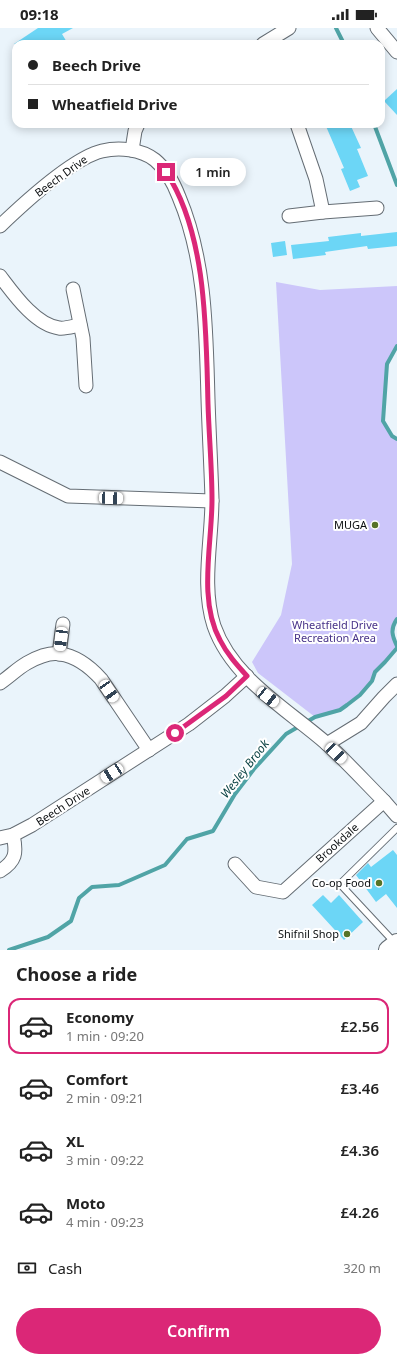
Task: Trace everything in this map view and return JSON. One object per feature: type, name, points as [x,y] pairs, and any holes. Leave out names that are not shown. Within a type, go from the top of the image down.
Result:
[{"type":"street","points":[[270,40],[289,28]]},
{"type":"street","points":[[377,28],[397,52]]},
{"type":"street","points":[[132,150],[136,128]]},
{"type":"street","points":[[298,128],[316,179],[323,212]]},
{"type":"street","name":"Beech Drive","points":[[0,226],[54,179],[83,159],[102,150],[132,150],[146,155],[156,160],[168,176],[183,206],[190,229],[203,292],[212,501],[208,585],[209,606],[219,639],[231,658],[268,697],[326,744],[384,801]]},
{"type":"street","points":[[289,216],[377,208]]},
{"type":"street","points":[[0,276],[24,306],[37,318],[49,325],[60,328],[80,325]]},
{"type":"street","points":[[73,289],[83,338],[86,386]]},
{"type":"street","points":[[0,462],[68,496],[212,501]]},
{"type":"street","points":[[59,654],[63,624]]},
{"type":"street","points":[[0,683],[37,658],[59,654],[75,659],[92,669],[101,679],[149,750]]},
{"type":"street","name":"Beech Drive","points":[[0,838],[13,835],[32,825],[195,720],[226,696],[247,676]]},
{"type":"street","points":[[326,744],[361,723],[397,684]]},
{"type":"street","points":[[384,801],[397,816]]},
{"type":"street","name":"Brookdale","points":[[235,864],[256,887],[283,892],[384,801]]},
{"type":"street","points":[[0,871],[9,866],[14,857],[16,847],[13,835]]},
{"type":"lane","points":[[394,946],[340,884],[397,828]]},
{"type":"green space","name":"Wheatfield Drive Recreation Area","points":[[276,282],[320,290],[397,286],[397,346],[387,364],[383,421],[392,436],[397,439],[397,619],[394,623],[392,631],[397,648],[375,672],[372,681],[360,695],[340,710],[315,717],[258,673],[252,662],[281,615],[292,564]]},
{"type":"building","points":[[38,28],[73,28],[62,34],[66,40],[20,40]]},
{"type":"building","points":[[397,89],[397,115],[385,102],[385,100]]},
{"type":"building","points":[[327,128],[352,128],[361,148],[357,149],[368,176],[357,180],[360,187],[350,191],[341,169],[344,168]]},
{"type":"building","points":[[397,232],[397,246],[368,249],[367,246],[325,252],[326,255],[293,259],[291,245],[329,241],[328,237],[361,233],[361,236]]},
{"type":"building","points":[[285,241],[287,255],[273,257],[271,243]]},
{"type":"building","name":"Co-op Food","points":[[393,850],[397,855],[397,908],[386,894],[376,902],[356,875],[368,863],[371,867]]},
{"type":"building","points":[[323,895],[331,903],[339,895],[363,922],[344,940],[312,905]]},
{"type":"waterway","name":"Wesley Brook","points":[[336,28],[342,40]]},
{"type":"waterway","name":"Wesley Brook","points":[[376,128],[397,185]]},
{"type":"waterway","name":"Wesley Brook","points":[[397,346],[387,364],[383,421],[392,436],[397,439]]},
{"type":"waterway","name":"Wesley Brook","points":[[397,619],[393,626],[392,632],[397,646]]},
{"type":"waterway","name":"Wesley Brook","points":[[9,950],[48,937],[71,921],[79,898],[92,887],[119,885],[165,865],[187,839],[213,831],[235,794],[254,769],[286,734],[315,717],[340,710],[360,695],[372,681],[375,672],[397,648]]},
{"type":"place","name":"MUGA","points":[[375,525]]},
{"type":"place","name":"Co-op Food","points":[[379,883]]},
{"type":"place","name":"Shifnil Shop","points":[[347,934]]},
{"type":"route","points":[[166,172],[183,206],[197,258],[203,292],[212,501],[208,585],[209,606],[219,639],[231,658],[247,676],[226,696],[175,733]]}]
